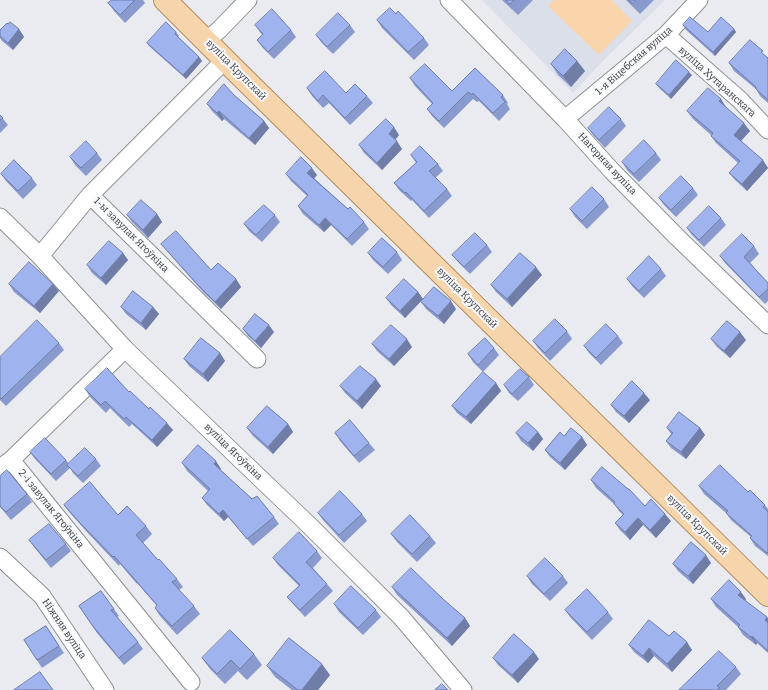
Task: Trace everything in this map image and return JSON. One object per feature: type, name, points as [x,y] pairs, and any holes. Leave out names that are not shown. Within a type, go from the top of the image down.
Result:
[{"type":"main road","name":"вуліца Крупскай","points":[[166,0],[768,595]]},
{"type":"street","points":[[206,41],[219,30],[248,0]]},
{"type":"street","name":"Нагорная вуліца","points":[[449,0],[565,119],[612,171],[768,326]]},
{"type":"street","name":"1-я Віцебская вуліца","points":[[565,119],[666,35],[699,0]]},
{"type":"street","name":"вуліца Хутаранскага","points":[[666,35],[740,100],[768,130]]},
{"type":"street","name":"1-ы завулак Ягоўкіна","points":[[225,60],[90,194],[257,359]]},
{"type":"street","points":[[40,256],[90,194]]},
{"type":"street","name":"вуліца Ягоўкіна","points":[[0,217],[40,256],[125,349],[311,527],[401,617],[463,690]]},
{"type":"street","name":"2-і завулак Ягоўкіна","points":[[125,349],[6,464],[191,682]]},
{"type":"street","name":"Ніжняя вуліца","points":[[0,557],[42,596],[105,690]]},
{"type":"shaded area","points":[[482,0],[665,0],[573,93]]},
{"type":"shaded area","points":[[554,0],[612,0],[632,21],[599,55],[548,6]]},
{"type":"building","points":[[112,0],[135,0],[120,15],[108,3]]},
{"type":"building","points":[[506,0],[514,0],[510,4]]},
{"type":"building","points":[[629,0],[636,0],[633,3]]},
{"type":"building","points":[[390,8],[396,14],[398,11],[424,38],[408,52],[377,20]]},
{"type":"building","points":[[272,9],[291,30],[268,52],[257,40],[263,34],[255,25]]},
{"type":"building","points":[[338,13],[350,25],[327,47],[316,35]]},
{"type":"building","points":[[690,17],[708,32],[721,17],[734,29],[713,52],[683,25]]},
{"type":"building","points":[[10,22],[19,29],[8,43],[0,36],[0,30]]},
{"type":"building","points":[[166,22],[176,32],[175,34],[199,57],[183,75],[147,43]]},
{"type":"building","points":[[750,40],[763,51],[761,52],[768,58],[768,100],[729,63]]},
{"type":"building","points":[[565,49],[577,61],[563,76],[551,64]]},
{"type":"building","points":[[676,60],[689,72],[669,95],[656,84]]},
{"type":"building","points":[[425,64],[452,91],[475,68],[503,95],[501,97],[505,102],[493,113],[473,93],[472,95],[468,92],[439,121],[427,109],[433,103],[410,78]]},
{"type":"building","points":[[325,71],[346,93],[355,84],[367,96],[345,118],[323,95],[318,101],[307,88]]},
{"type":"building","points":[[224,84],[234,95],[264,121],[249,138],[219,111],[217,113],[207,104]]},
{"type":"building","points":[[708,88],[721,99],[719,101],[744,123],[734,135],[763,160],[742,184],[729,173],[740,161],[711,136],[713,133],[687,111]]},
{"type":"building","points":[[609,107],[621,119],[599,140],[588,128]]},
{"type":"building","points":[[386,119],[394,127],[389,134],[397,141],[377,163],[359,145]]},
{"type":"building","points":[[644,140],[656,153],[634,174],[622,162]]},
{"type":"building","points":[[86,141],[97,153],[81,168],[70,157]]},
{"type":"building","points":[[420,146],[438,164],[429,171],[447,189],[424,211],[406,192],[405,193],[394,183],[417,162],[411,155]]},
{"type":"building","points":[[301,157],[312,168],[307,173],[348,209],[350,207],[364,222],[347,239],[325,218],[319,225],[298,206],[308,195],[286,174]]},
{"type":"building","points":[[14,160],[32,178],[18,191],[1,174]]},
{"type":"building","points":[[681,176],[693,188],[671,210],[659,198]]},
{"type":"building","points":[[592,187],[604,199],[582,221],[570,209]]},
{"type":"building","points":[[141,200],[157,214],[143,230],[127,215]]},
{"type":"building","points":[[264,205],[275,215],[256,235],[244,224]]},
{"type":"building","points":[[709,206],[721,218],[699,240],[687,228]]},
{"type":"building","points":[[176,231],[211,270],[218,263],[236,279],[215,302],[161,244]]},
{"type":"building","points":[[475,233],[487,245],[464,267],[452,255]]},
{"type":"building","points":[[742,234],[754,246],[744,257],[768,283],[768,289],[759,297],[720,256]]},
{"type":"building","points":[[382,238],[397,252],[383,267],[368,253]]},
{"type":"building","points":[[109,241],[123,253],[101,278],[87,265]]},
{"type":"building","points":[[520,253],[536,267],[507,299],[491,285]]},
{"type":"building","points":[[649,256],[661,269],[639,291],[627,279]]},
{"type":"building","points":[[29,262],[53,284],[34,306],[9,284]]},
{"type":"building","points":[[404,279],[418,292],[400,311],[386,298]]},
{"type":"building","points":[[434,287],[451,301],[438,316],[421,302]]},
{"type":"building","points":[[133,291],[153,307],[141,323],[121,307]]},
{"type":"building","points":[[255,314],[269,325],[255,341],[243,329]]},
{"type":"building","points":[[555,319],[567,331],[545,353],[533,341]]},
{"type":"building","points":[[37,320],[59,343],[1,399],[0,357]]},
{"type":"building","points":[[727,321],[740,332],[724,351],[711,339]]},
{"type":"building","points":[[606,324],[618,336],[596,358],[584,346]]},
{"type":"building","points":[[391,325],[407,339],[389,359],[372,344]]},
{"type":"building","points":[[201,338],[220,353],[203,374],[184,359]]},
{"type":"building","points":[[485,338],[494,348],[478,365],[468,354]]},
{"type":"building","points":[[360,366],[376,379],[357,401],[340,386]]},
{"type":"building","points":[[107,368],[129,392],[130,391],[149,409],[150,407],[167,423],[152,440],[126,417],[124,419],[105,401],[101,405],[85,389]]},
{"type":"building","points":[[520,369],[529,377],[512,394],[504,385]]},
{"type":"building","points":[[483,372],[496,383],[466,417],[452,406]]},
{"type":"building","points":[[632,381],[644,393],[624,416],[611,405]]},
{"type":"building","points":[[267,406],[288,424],[268,447],[247,428]]},
{"type":"building","points":[[679,412],[700,428],[681,452],[666,441],[673,433],[667,428]]},
{"type":"building","points":[[350,420],[369,443],[354,456],[335,433]]},
{"type":"building","points":[[527,422],[538,432],[528,443],[516,433]]},
{"type":"building","points":[[571,428],[582,437],[560,463],[545,450],[560,432],[564,436]]},
{"type":"building","points":[[45,438],[66,460],[51,474],[30,452]]},
{"type":"building","points":[[198,445],[216,461],[214,464],[252,499],[257,496],[274,517],[247,539],[223,510],[219,514],[202,498],[210,489],[182,463]]},
{"type":"building","points":[[85,448],[96,459],[78,476],[67,465]]},
{"type":"building","points":[[720,465],[748,492],[750,490],[765,505],[763,507],[768,512],[767,553],[750,538],[752,536],[726,513],[728,511],[699,486]]},
{"type":"building","points":[[602,467],[629,489],[645,506],[651,499],[665,514],[650,530],[638,518],[625,532],[615,523],[624,514],[614,504],[615,502],[591,480]]},
{"type":"building","points":[[7,470],[27,494],[6,512],[0,506],[0,476]]},
{"type":"building","points":[[90,482],[118,515],[127,506],[146,526],[136,535],[177,579],[172,582],[194,606],[172,626],[155,608],[157,605],[131,575],[64,505]]},
{"type":"building","points":[[340,491],[362,514],[339,535],[318,513]]},
{"type":"building","points":[[410,515],[430,536],[412,554],[391,534]]},
{"type":"building","points":[[49,524],[66,544],[46,560],[29,540]]},
{"type":"building","points":[[299,532],[317,551],[306,562],[327,584],[300,610],[287,597],[300,585],[273,558]]},
{"type":"building","points":[[691,542],[706,555],[688,576],[673,564]]},
{"type":"building","points":[[545,558],[563,576],[544,594],[527,576]]},
{"type":"building","points":[[411,568],[465,618],[447,638],[392,587]]},
{"type":"building","points":[[729,580],[741,592],[738,595],[767,617],[765,620],[768,623],[768,651],[752,636],[751,637],[738,627],[740,625],[711,599]]},
{"type":"building","points":[[351,586],[376,610],[358,628],[334,604]]},
{"type":"building","points":[[587,589],[608,612],[587,632],[565,610]]},
{"type":"building","points":[[101,591],[114,609],[111,610],[138,642],[119,658],[92,625],[79,606]]},
{"type":"building","points":[[649,620],[669,636],[674,631],[687,642],[667,664],[649,648],[643,656],[629,645]]},
{"type":"building","points":[[46,626],[59,646],[37,660],[24,640]]},
{"type":"building","points":[[230,630],[254,654],[240,669],[231,660],[217,674],[202,658]]},
{"type":"building","points":[[514,634],[534,652],[512,675],[493,658]]},
{"type":"building","points":[[289,638],[322,664],[302,690],[298,690],[267,666]]},
{"type":"building","points":[[719,651],[736,667],[717,686],[720,688],[717,690],[679,690]]},
{"type":"building","points":[[40,672],[53,690],[14,690]]},
{"type":"building","points":[[442,684],[448,690],[435,690]]}]
